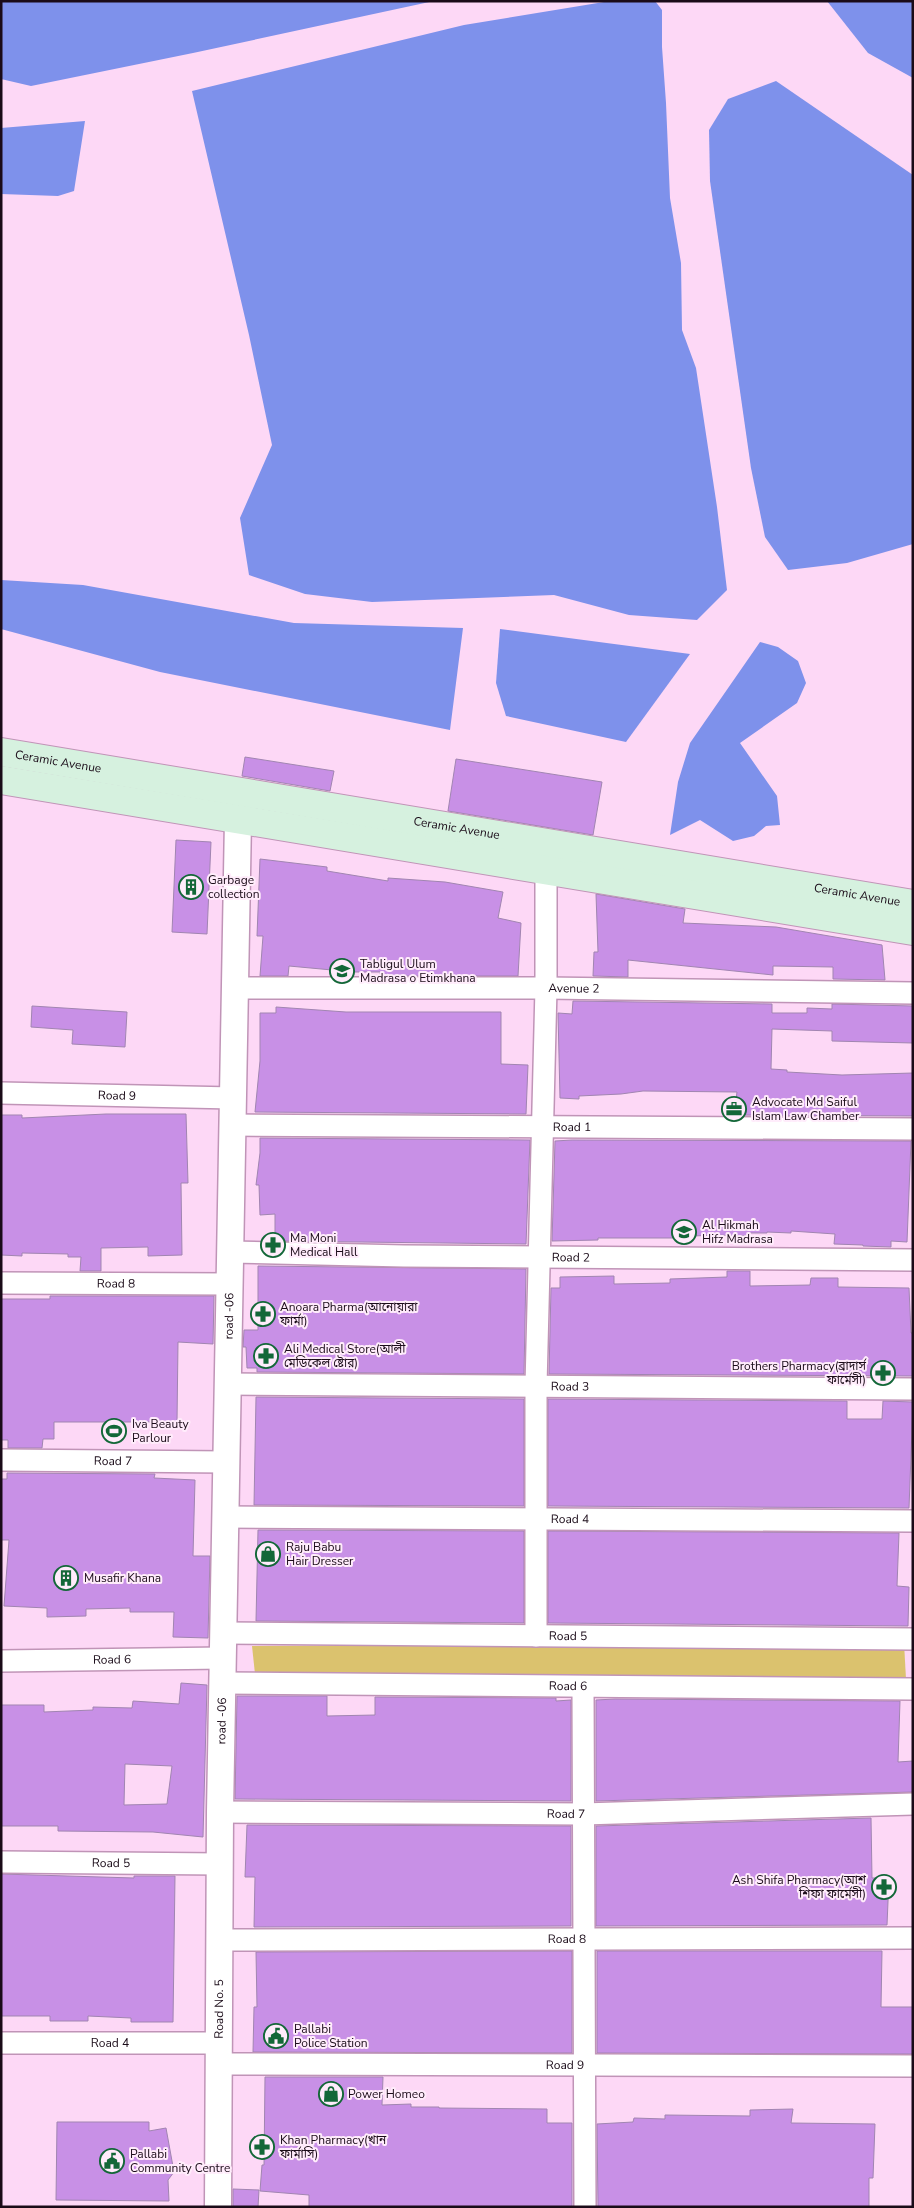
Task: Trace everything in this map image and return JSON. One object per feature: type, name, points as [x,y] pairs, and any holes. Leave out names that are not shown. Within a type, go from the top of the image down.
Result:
[{"type":"main road","name":"Ceramic Avenue","points":[[1,752],[913,904]]},
{"type":"main road","name":"Ceramic Avenue","points":[[1,780],[913,931]]},
{"type":"street","name":"road -06","points":[[220,1812],[238,819]]},
{"type":"street","points":[[536,1636],[536,1386],[541,1127],[546,988],[546,870]]},
{"type":"street","name":"Avenue 2","points":[[234,988],[546,988],[913,993]]},
{"type":"street","name":"Road 9","points":[[1,1093],[233,1098]]},
{"type":"street","name":"Road 1","points":[[232,1125],[913,1129]]},
{"type":"street","name":"Road 2","points":[[230,1252],[913,1260]]},
{"type":"street","name":"Road 8","points":[[1,1283],[230,1284]]},
{"type":"street","name":"Road 3","points":[[228,1384],[913,1389]]},
{"type":"street","name":"Road 7","points":[[1,1460],[226,1462]]},
{"type":"street","name":"Road 4","points":[[226,1516],[913,1521]]},
{"type":"street","name":"Road 5","points":[[223,1658],[536,1636],[913,1639]]},
{"type":"street","name":"Road 6","points":[[1,1661],[223,1658],[583,1687],[913,1689]]},
{"type":"street","points":[[583,1687],[586,2207]]},
{"type":"street","name":"Road 7","points":[[220,1812],[583,1814],[913,1804]]},
{"type":"street","name":"Road No. 5","points":[[218,2207],[220,1812]]},
{"type":"street","name":"Road 5","points":[[1,1862],[220,1864]]},
{"type":"street","name":"Road 8","points":[[220,1940],[913,1938]]},
{"type":"street","name":"Road 4","points":[[1,2043],[219,2054]]},
{"type":"street","name":"Road 9","points":[[219,2054],[585,2065],[913,2066]]},
{"type":"shaded area","points":[[904,1643],[906,1679],[255,1674],[252,1646]]},
{"type":"water","points":[[1,1],[434,1],[31,86],[1,79]]},
{"type":"water","points":[[610,1],[655,1],[662,10],[662,47],[670,198],[681,263],[682,330],[696,368],[717,507],[727,590],[697,620],[629,615],[554,595],[372,602],[305,594],[249,575],[240,518],[272,445],[249,335],[192,91],[464,25]]},
{"type":"water","points":[[827,1],[913,1],[913,78],[868,53]]},
{"type":"water","points":[[776,81],[913,175],[913,544],[847,563],[788,570],[765,537],[751,468],[710,181],[709,130],[728,99]]},
{"type":"water","points":[[85,121],[74,191],[58,196],[1,194],[1,128]]},
{"type":"water","points":[[1,580],[83,585],[294,623],[463,628],[450,730],[160,672],[1,629]]},
{"type":"water","points":[[500,629],[690,654],[626,742],[506,716],[496,683]]},
{"type":"water","points":[[760,642],[778,647],[798,661],[806,683],[797,703],[740,743],[777,796],[780,825],[766,826],[754,836],[733,841],[700,820],[670,835],[678,782],[690,743]]},
{"type":"building","points":[[245,757],[334,771],[330,791],[242,776]]},
{"type":"building","points":[[456,759],[602,782],[593,835],[448,811]]},
{"type":"building","name":"Garbage collection","points":[[176,840],[211,842],[207,934],[172,932]]},
{"type":"building","points":[[260,859],[327,867],[327,871],[388,881],[388,878],[445,882],[503,892],[498,918],[521,923],[518,976],[437,976],[423,974],[423,976],[380,976],[380,972],[332,972],[332,970],[289,966],[288,976],[260,976],[263,936],[257,936]]},
{"type":"building","points":[[596,894],[685,909],[683,923],[776,927],[882,945],[885,980],[833,979],[833,967],[773,966],[773,975],[628,960],[628,977],[593,976],[594,952],[598,952]]},
{"type":"building","points":[[573,1001],[772,1004],[772,1013],[807,1013],[807,1008],[832,1009],[832,1004],[913,1006],[913,1043],[832,1041],[832,1031],[772,1029],[771,1069],[787,1070],[787,1072],[842,1075],[913,1073],[913,1116],[734,1115],[737,1092],[643,1091],[579,1096],[579,1099],[560,1098],[558,1013],[572,1014]]},
{"type":"building","points":[[32,1006],[127,1012],[125,1047],[72,1044],[73,1030],[31,1027]]},
{"type":"building","points":[[276,1007],[346,1012],[501,1012],[501,1064],[528,1065],[526,1114],[255,1112],[260,1061],[260,1013],[276,1013]]},
{"type":"building","points":[[106,1114],[186,1114],[188,1183],[181,1183],[182,1255],[148,1256],[148,1247],[101,1248],[101,1271],[80,1271],[81,1257],[68,1257],[68,1254],[22,1253],[22,1256],[1,1255],[1,1115],[22,1115],[22,1118]]},
{"type":"building","points":[[260,1138],[530,1140],[526,1244],[275,1241],[275,1214],[260,1215],[259,1185],[256,1185]]},
{"type":"building","points":[[555,1141],[911,1141],[907,1242],[891,1241],[891,1247],[834,1244],[835,1234],[791,1231],[791,1233],[748,1233],[748,1236],[598,1238],[598,1240],[552,1241]]},
{"type":"building","points":[[258,1266],[526,1269],[524,1374],[257,1372],[257,1368],[247,1368],[246,1347],[243,1347],[244,1330],[258,1330]]},
{"type":"building","points":[[727,1271],[750,1271],[750,1286],[810,1285],[811,1278],[838,1278],[838,1287],[909,1288],[911,1333],[913,1333],[913,1376],[549,1374],[551,1288],[560,1288],[560,1277],[614,1276],[614,1284],[670,1283],[670,1279],[727,1277]]},
{"type":"building","points":[[50,1296],[214,1296],[213,1344],[178,1342],[177,1422],[54,1422],[54,1439],[43,1439],[42,1448],[8,1448],[8,1440],[1,1440],[1,1299],[50,1299]]},
{"type":"building","points":[[256,1397],[524,1399],[524,1506],[254,1505]]},
{"type":"building","points":[[548,1399],[847,1401],[847,1419],[882,1419],[883,1401],[913,1402],[909,1508],[548,1506]]},
{"type":"building","points":[[7,1473],[155,1474],[154,1478],[195,1480],[193,1556],[210,1556],[208,1638],[173,1637],[174,1612],[130,1612],[130,1608],[86,1609],[86,1616],[47,1617],[47,1608],[4,1606],[9,1540],[1,1540],[1,1479],[7,1479]]},
{"type":"building","points":[[258,1530],[524,1531],[524,1623],[256,1621]]},
{"type":"building","points":[[548,1531],[899,1533],[897,1586],[909,1587],[908,1626],[548,1623]]},
{"type":"building","points":[[181,1683],[207,1685],[203,1837],[153,1832],[58,1831],[58,1826],[1,1826],[1,1705],[44,1705],[44,1712],[93,1710],[93,1707],[132,1708],[133,1701],[179,1704]],"holes":[[[125,1764],[172,1766],[167,1804],[124,1805]]]},
{"type":"building","points":[[237,1696],[327,1696],[327,1716],[375,1715],[375,1697],[556,1698],[556,1701],[571,1700],[571,1801],[235,1799]]},
{"type":"building","points":[[596,1700],[900,1701],[898,1762],[913,1761],[913,1792],[596,1801]]},
{"type":"building","points":[[871,1818],[872,1878],[889,1878],[887,1925],[596,1926],[596,1826]]},
{"type":"building","points":[[247,1825],[571,1826],[571,1926],[254,1927],[255,1877],[245,1877]]},
{"type":"building","points":[[1,1874],[134,1878],[134,1876],[175,1876],[173,2022],[131,2022],[131,2018],[88,2016],[88,2021],[50,2021],[50,2016],[1,2016]]},
{"type":"building","points":[[572,1951],[572,2053],[253,2052],[254,2007],[257,2007],[256,1952]]},
{"type":"building","points":[[597,1951],[882,1951],[881,2007],[913,2007],[913,2054],[597,2053]]},
{"type":"building","points":[[265,2077],[383,2077],[382,2105],[411,2104],[411,2107],[547,2109],[547,2123],[572,2123],[572,2207],[309,2207],[309,2195],[260,2191],[262,2165],[264,2165]]},
{"type":"building","points":[[793,2109],[791,2123],[875,2124],[873,2178],[869,2178],[869,2207],[598,2207],[597,2124],[633,2122],[634,2118],[665,2119],[665,2115],[750,2116],[750,2110]]},
{"type":"building","name":"Pallabi Community Centre","points":[[57,2122],[149,2122],[149,2131],[166,2128],[174,2172],[168,2180],[169,2201],[56,2200]]},
{"type":"building","points":[[233,2189],[259,2190],[258,2207],[233,2207]]},
{"type":"place","name":"Garbage collection","points":[[191,887]]},
{"type":"place","name":"Tabligul Ulum Madrasa o Etimkhana","points":[[342,971]]},
{"type":"place","name":"Advocate Md Saiful Islam Law Chamber","points":[[734,1109]]},
{"type":"place","name":"Al Hikmah Hifz Madrasa","points":[[684,1232]]},
{"type":"place","name":"Ma Moni Medical Hall","points":[[273,1245]]},
{"type":"place","name":"Anoara Pharma(আনোয়ারা ফার্মা)","points":[[263,1314]]},
{"type":"place","name":"Ali Medical Store(আলী মেডিকেল ষ্টোর)","points":[[266,1356]]},
{"type":"place","name":"Brothers Pharmacy(ব্রাদার্স ফার্মেসী)","points":[[883,1373]]},
{"type":"place","name":"Iva Beauty Parlour","points":[[114,1431]]},
{"type":"place","name":"Raju Babu Hair Dresser","points":[[268,1554]]},
{"type":"place","name":"Musafir Khana","points":[[66,1578]]},
{"type":"place","name":"Ash Shifa Pharmacy(আশ শিফা ফার্মেসী)","points":[[884,1887]]},
{"type":"place","name":"Pallabi Police Station","points":[[276,2036]]},
{"type":"place","name":"Power Homeo","points":[[331,2094]]},
{"type":"place","name":"Khan Pharmacy(খান ফার্মাসি)","points":[[262,2147]]},
{"type":"place","name":"Pallabi Community Centre","points":[[112,2161]]}]
